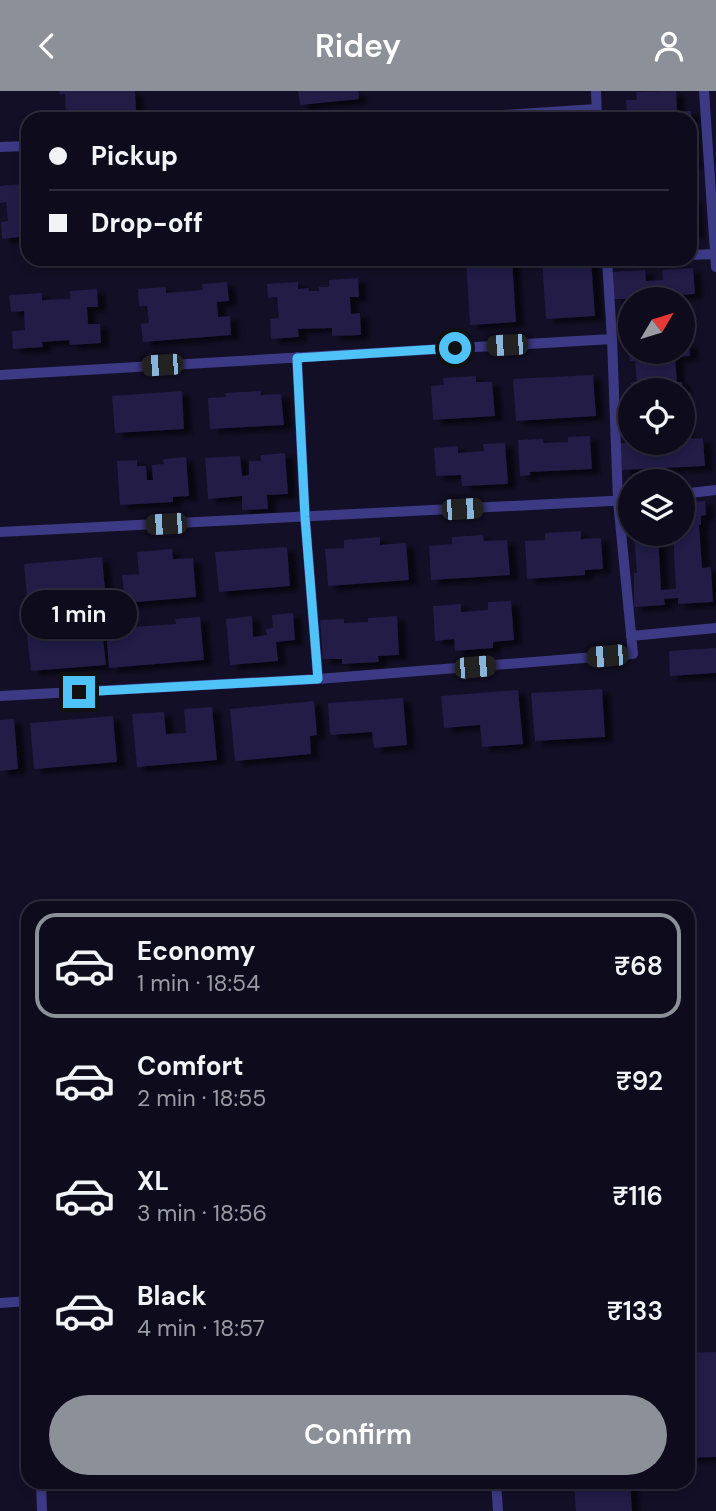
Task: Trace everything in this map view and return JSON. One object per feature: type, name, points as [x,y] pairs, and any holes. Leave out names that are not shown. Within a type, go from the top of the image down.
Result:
[{"type":"lane","points":[[596,91],[596,112]]},
{"type":"lane","points":[[704,91],[716,267]]},
{"type":"lane","points":[[0,147],[21,146]]},
{"type":"lane","points":[[697,255],[715,254]]},
{"type":"lane","points":[[607,266],[622,469]]},
{"type":"lane","points":[[0,375],[612,339]]},
{"type":"lane","points":[[297,358],[305,517],[318,679]]},
{"type":"lane","points":[[695,492],[716,490]]},
{"type":"lane","points":[[0,532],[618,500]]},
{"type":"lane","points":[[0,696],[318,679],[633,654],[626,546]]},
{"type":"lane","points":[[631,636],[716,628]]},
{"type":"lane","points":[[0,1303],[21,1302]]},
{"type":"lane","points":[[41,1489],[42,1511]]},
{"type":"lane","points":[[496,1489],[498,1511]]},
{"type":"building","points":[[59,91],[135,91],[136,110],[66,112],[65,94],[60,95]]},
{"type":"building","points":[[298,91],[358,91],[359,99],[300,105]]},
{"type":"building","points":[[676,91],[677,111],[691,112],[627,112],[626,100],[637,100],[636,92]]},
{"type":"building","points":[[21,184],[21,237],[2,239],[1,222],[8,221],[6,202],[0,203],[0,186]]},
{"type":"building","points":[[466,266],[512,266],[516,322],[470,325]]},
{"type":"building","points":[[542,266],[591,266],[595,316],[546,319]]},
{"type":"building","points":[[693,268],[694,287],[618,287],[618,299],[614,299],[612,272],[645,270],[646,281],[663,280],[662,270]]},
{"type":"building","points":[[358,278],[359,297],[350,297],[351,314],[360,313],[361,335],[332,336],[332,328],[298,329],[299,337],[271,339],[270,319],[279,318],[277,297],[268,298],[267,284],[298,282],[298,289],[319,291],[319,287],[329,287],[329,280]]},
{"type":"building","points":[[227,282],[229,301],[217,302],[218,317],[230,316],[231,335],[143,342],[141,324],[149,323],[147,306],[139,306],[138,289],[166,287],[166,293],[203,290],[202,284]]},
{"type":"building","points":[[97,289],[98,307],[87,307],[88,324],[100,324],[101,343],[70,345],[69,340],[42,342],[43,347],[13,349],[12,331],[25,330],[24,311],[11,312],[9,295],[42,293],[42,300],[70,299],[70,291]]},
{"type":"building","points":[[635,364],[676,364],[677,378],[637,378]]},
{"type":"building","points":[[593,375],[596,416],[516,421],[513,379]]},
{"type":"building","points":[[476,376],[476,382],[492,382],[495,416],[433,420],[431,386],[444,385],[443,378]]},
{"type":"building","points":[[182,391],[184,429],[115,433],[112,396]]},
{"type":"building","points":[[261,391],[261,395],[281,394],[284,425],[210,429],[208,398],[226,397],[225,393]]},
{"type":"building","points":[[590,436],[592,469],[530,472],[530,475],[520,476],[518,440],[568,442],[568,437]]},
{"type":"building","points":[[695,438],[703,438],[705,466],[622,469],[621,455],[695,455]]},
{"type":"building","points":[[505,443],[508,484],[462,486],[461,475],[436,476],[434,448],[458,446],[458,453],[484,451],[483,444]]},
{"type":"building","points":[[285,453],[288,494],[267,495],[268,509],[242,510],[242,496],[208,499],[205,458],[240,456],[242,476],[249,475],[249,461],[261,461],[261,455]]},
{"type":"building","points":[[186,457],[189,496],[173,497],[173,502],[120,505],[117,461],[137,460],[137,466],[146,466],[147,480],[153,480],[152,465],[164,464],[163,459]]},
{"type":"building","points":[[705,501],[706,515],[701,516],[699,525],[702,568],[711,567],[713,602],[678,604],[678,598],[664,599],[665,605],[634,607],[634,573],[637,573],[635,546],[659,546],[661,590],[676,589],[674,546],[695,546],[695,502]]},
{"type":"building","points":[[581,531],[581,539],[601,538],[603,569],[585,570],[585,575],[527,579],[525,541],[545,540],[545,533]]},
{"type":"building","points":[[483,535],[484,541],[507,540],[510,575],[431,580],[429,546],[452,544],[452,537]]},
{"type":"building","points":[[380,537],[380,545],[406,543],[409,580],[328,586],[325,549],[344,548],[344,540]]},
{"type":"building","points":[[287,547],[290,586],[219,592],[215,552]]},
{"type":"building","points":[[172,549],[173,559],[193,558],[196,597],[125,603],[122,575],[139,574],[137,552]]},
{"type":"building","points":[[102,557],[106,601],[28,608],[24,564]]},
{"type":"building","points":[[511,601],[514,640],[493,642],[493,648],[455,651],[454,639],[435,641],[433,606],[461,604],[461,612],[488,610],[488,602]]},
{"type":"building","points":[[293,613],[295,640],[276,642],[278,661],[230,665],[226,619],[252,616],[253,637],[267,635],[266,629],[273,628],[272,615]]},
{"type":"building","points":[[397,616],[399,655],[378,656],[379,662],[342,664],[342,659],[323,659],[320,620],[368,622],[368,618]]},
{"type":"building","points":[[200,617],[204,660],[109,668],[106,629],[176,624],[175,619]]},
{"type":"building","points":[[102,629],[106,665],[31,671],[27,635]]},
{"type":"building","points":[[716,648],[716,673],[670,676],[669,651]]},
{"type":"building","points":[[602,689],[605,737],[535,741],[531,693]]},
{"type":"building","points":[[518,690],[523,744],[482,747],[480,725],[444,728],[441,696]]},
{"type":"building","points":[[403,698],[407,745],[374,748],[372,732],[330,735],[328,703]]},
{"type":"building","points":[[314,701],[317,735],[310,736],[311,754],[235,761],[230,709]]},
{"type":"building","points":[[212,707],[217,760],[137,767],[132,714],[164,712],[166,734],[186,733],[184,709]]},
{"type":"building","points":[[113,716],[117,762],[34,769],[30,723]]},
{"type":"building","points":[[14,719],[18,769],[0,771],[0,720]]},
{"type":"building","points":[[716,1352],[716,1457],[695,1458],[695,1353]]},
{"type":"building","points":[[574,1489],[630,1489],[632,1511],[576,1511]]},
{"type":"route","points":[[79,692],[318,679],[305,517],[297,358],[455,348]]}]
